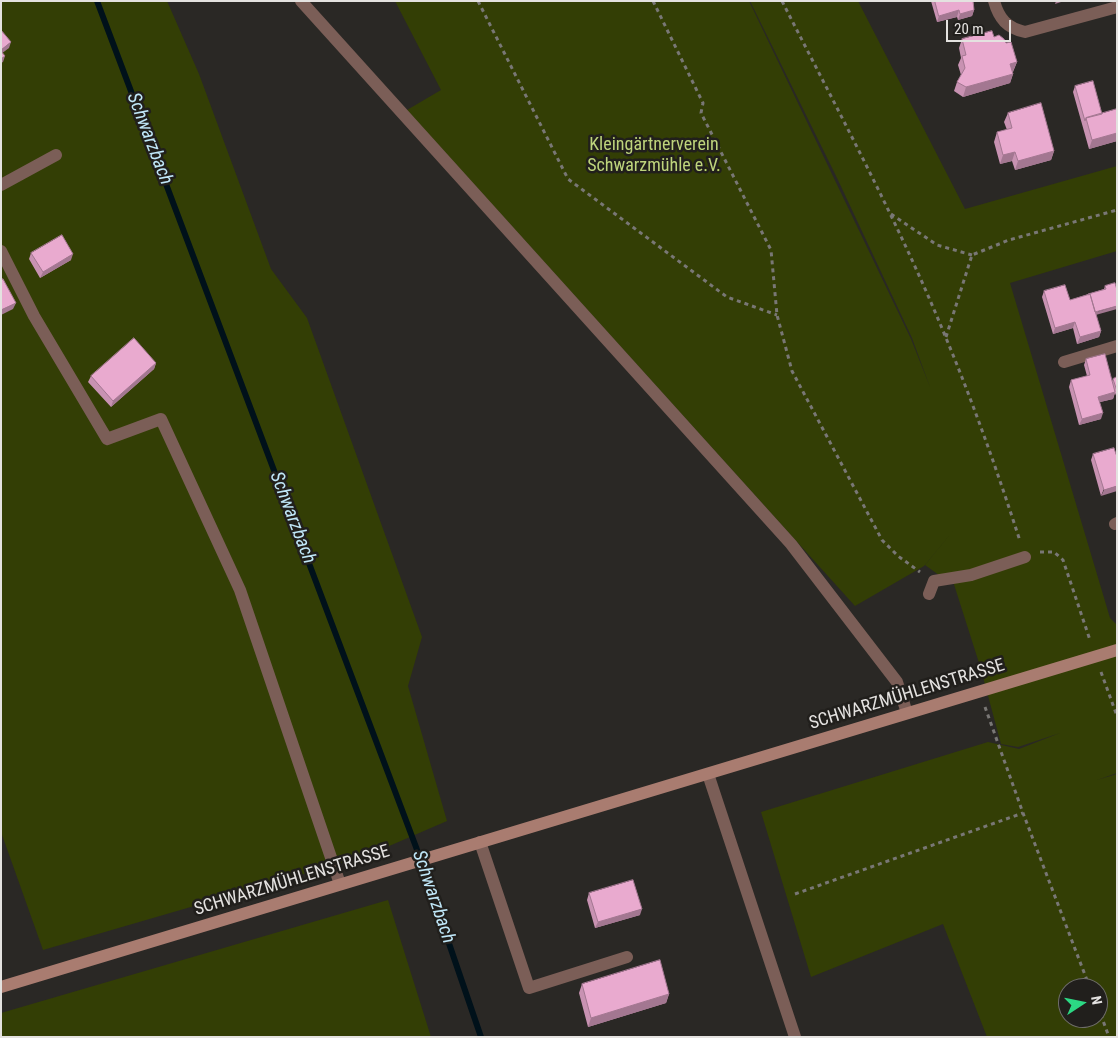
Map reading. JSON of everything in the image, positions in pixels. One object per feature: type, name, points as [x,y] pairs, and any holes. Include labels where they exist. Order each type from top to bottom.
[{"type":"street","points":[[301,1],[791,544],[897,682],[907,713]]},
{"type":"street","points":[[994,1],[997,13],[1006,24],[1014,30],[1025,32],[1117,7]]},
{"type":"street","points":[[1,185],[56,155]]},
{"type":"street","points":[[1,251],[34,316],[107,439],[161,420],[240,590],[340,884]]},
{"type":"street","points":[[1064,362],[1117,346]]},
{"type":"street","points":[[929,594],[934,581],[970,576],[1025,557]]},
{"type":"street","name":"SCHWARZMÜHLENSTRASSE","points":[[1,987],[907,713],[1096,658],[1117,650]]},
{"type":"street","points":[[708,774],[795,1037]]},
{"type":"street","points":[[480,842],[529,988],[627,957]]},
{"type":"path","points":[[478,1],[568,179],[727,297],[777,315]]},
{"type":"path","points":[[653,1],[703,103],[701,113],[771,250],[777,315],[792,371],[882,540],[898,556],[934,581]]},
{"type":"path","points":[[782,1],[890,214],[946,338],[1002,486],[1025,557],[1044,551],[1054,552],[1063,560],[1117,716]]},
{"type":"path","points":[[890,214],[937,245],[972,254],[1009,240],[1117,210]]},
{"type":"path","points":[[946,338],[957,295],[972,254]]},
{"type":"path","points":[[980,692],[1022,813],[1086,978]]},
{"type":"path","points":[[795,894],[1022,813]]},
{"type":"green space","points":[[1,1],[167,1],[199,74],[271,269],[307,318],[422,637],[408,686],[447,821],[366,856],[43,950],[1,832]]},
{"type":"green space","name":"Kleingärtnerverein Schwarzmühle e.V.","points":[[395,1],[749,1],[911,339],[930,387],[912,338],[838,180],[750,1],[858,1],[965,209],[1117,166],[1117,251],[1010,283],[1110,618],[1117,625],[1117,773],[1097,780],[1117,774],[1117,1037],[987,1037],[943,924],[811,977],[761,812],[988,742],[1019,749],[1060,733],[1018,747],[1001,744],[980,666],[951,575],[943,578],[925,565],[957,526],[924,566],[855,606],[407,110],[441,90]]},
{"type":"green space","points":[[388,900],[431,1037],[1,1037],[1,1013]]},
{"type":"building","points":[[935,1],[973,1],[974,10],[960,14],[959,10],[939,16]]},
{"type":"building","points":[[1,30],[11,42],[1,50]]},
{"type":"building","points":[[992,31],[994,37],[999,35],[1006,43],[1011,42],[1017,62],[1010,64],[1013,74],[966,87],[957,82],[965,68],[962,56],[966,55],[962,39]]},
{"type":"building","points":[[1,51],[5,56],[1,59]]},
{"type":"building","points":[[1093,81],[1102,114],[1086,118],[1085,121],[1075,86]]},
{"type":"building","points":[[1041,103],[1054,151],[1018,161],[1015,152],[1003,155],[997,132],[1012,128],[1008,113]]},
{"type":"building","points":[[1117,109],[1117,133],[1092,140],[1086,118]]},
{"type":"building","points":[[62,235],[73,254],[43,272],[31,253]]},
{"type":"building","points":[[3,279],[16,303],[1,310],[1,280]]},
{"type":"building","points":[[1115,283],[1117,306],[1095,312],[1090,294],[1088,294],[1106,289],[1105,286]]},
{"type":"building","points":[[1065,285],[1070,300],[1090,294],[1101,331],[1080,337],[1075,322],[1055,328],[1044,291]]},
{"type":"building","points":[[134,338],[156,363],[113,401],[91,376]]},
{"type":"building","points":[[1105,354],[1115,392],[1098,397],[1103,413],[1082,419],[1071,380],[1090,375],[1086,359]]},
{"type":"building","points":[[1117,377],[1117,391],[1113,379]]},
{"type":"building","points":[[1114,448],[1117,457],[1117,486],[1104,490],[1093,454]]},
{"type":"building","points":[[633,880],[642,909],[598,922],[589,893]]},
{"type":"building","points":[[660,960],[669,994],[591,1018],[582,984]]},
{"type":"waterway","name":"Schwarzbach","points":[[97,1],[416,847],[481,1037]]}]
